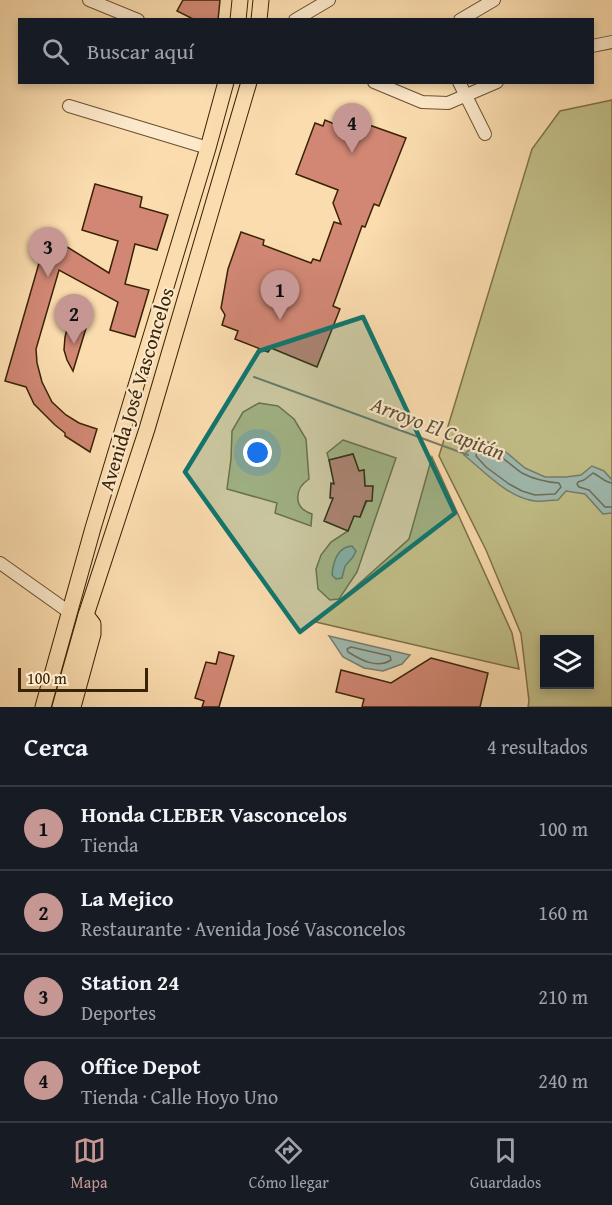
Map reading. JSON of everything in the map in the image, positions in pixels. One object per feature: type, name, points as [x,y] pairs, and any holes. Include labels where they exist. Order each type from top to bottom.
[{"type":"main road","points":[[238,18],[240,0]]},
{"type":"main road","points":[[259,18],[261,0]]},
{"type":"main road","name":"Avenida José Vasconcelos","points":[[43,707],[95,519],[225,84]]},
{"type":"main road","name":"Avenida José Vasconcelos","points":[[60,707],[86,615],[141,447],[248,84]]},
{"type":"main road","points":[[33,707],[49,653],[69,612]]},
{"type":"main road","points":[[73,707],[93,634],[93,624],[86,615]]},
{"type":"street","points":[[89,0],[113,4],[135,18]]},
{"type":"street","points":[[311,16],[329,0]]},
{"type":"street","points":[[463,18],[494,0]]},
{"type":"street","points":[[594,46],[612,42]]},
{"type":"street","points":[[379,84],[422,102],[447,103],[492,84]]},
{"type":"street","points":[[460,84],[484,134]]},
{"type":"street","points":[[69,106],[208,148]]},
{"type":"street","points":[[0,563],[69,612]]},
{"type":"highlighted area","points":[[363,317],[455,513],[300,632],[185,472],[259,351]]},
{"type":"shaded area","points":[[612,100],[612,707],[528,707],[521,634],[486,550],[439,456],[532,149],[560,111]]},
{"type":"shaded area","points":[[259,403],[278,406],[294,419],[306,439],[309,479],[300,488],[298,498],[301,507],[312,514],[311,526],[275,513],[277,503],[227,489],[232,431],[243,412]]},
{"type":"shaded area","points":[[343,440],[396,458],[357,572],[339,599],[330,600],[318,589],[316,569],[321,555],[331,542],[348,531],[354,516],[360,517],[373,487],[365,486],[364,470],[359,471],[353,454],[329,460],[327,453]]},
{"type":"shaded area","points":[[432,457],[512,633],[519,669],[316,622],[409,539]]},
{"type":"water","points":[[488,442],[506,452],[525,468],[545,477],[581,475],[592,466],[604,471],[612,480],[612,513],[603,514],[585,494],[566,491],[558,500],[541,501],[515,495],[464,455],[472,447]]},
{"type":"water","points":[[352,546],[356,551],[345,566],[342,578],[336,579],[332,575],[337,556],[343,549]]},
{"type":"water","points":[[329,636],[410,655],[402,664],[383,671],[364,668],[343,657]]},
{"type":"building","points":[[183,0],[220,0],[218,18],[191,18],[177,11]]},
{"type":"building","points":[[341,115],[406,138],[379,206],[374,204],[365,227],[362,226],[333,306],[340,309],[317,367],[271,348],[268,352],[235,339],[238,331],[222,325],[225,315],[221,308],[228,269],[241,232],[264,240],[263,245],[311,263],[313,259],[320,261],[334,222],[341,224],[333,203],[338,190],[296,174],[315,123],[323,126],[325,120],[339,126]]},
{"type":"building","points":[[95,184],[142,197],[140,207],[168,215],[157,250],[135,244],[125,284],[149,290],[135,337],[110,330],[118,302],[59,270],[36,349],[37,363],[42,382],[52,402],[79,423],[97,429],[90,452],[65,436],[65,433],[34,404],[26,387],[5,381],[46,239],[64,245],[109,273],[118,241],[82,230]]},
{"type":"building","points":[[70,310],[90,315],[73,371],[64,350],[68,325],[66,323]]},
{"type":"building","points":[[353,454],[359,471],[364,470],[365,486],[373,486],[372,501],[366,501],[360,517],[354,516],[348,531],[324,521],[333,498],[330,498],[331,483],[334,484],[329,460]]},
{"type":"building","points":[[219,652],[234,656],[219,707],[202,707],[204,701],[195,698],[206,662],[216,664]]},
{"type":"building","points":[[431,658],[488,673],[480,707],[362,707],[364,699],[336,692],[341,670],[391,683]]},
{"type":"waterway","name":"Arroyo El Capitán","points":[[254,377],[468,455]]},
{"type":"place","name":"Office Depot","points":[[352,153]]},
{"type":"place","name":"Station 24","points":[[48,277]]},
{"type":"place","name":"Honda CLEBER Vasconcelos","points":[[280,320]]},
{"type":"place","name":"La Mejico","points":[[74,344]]}]
